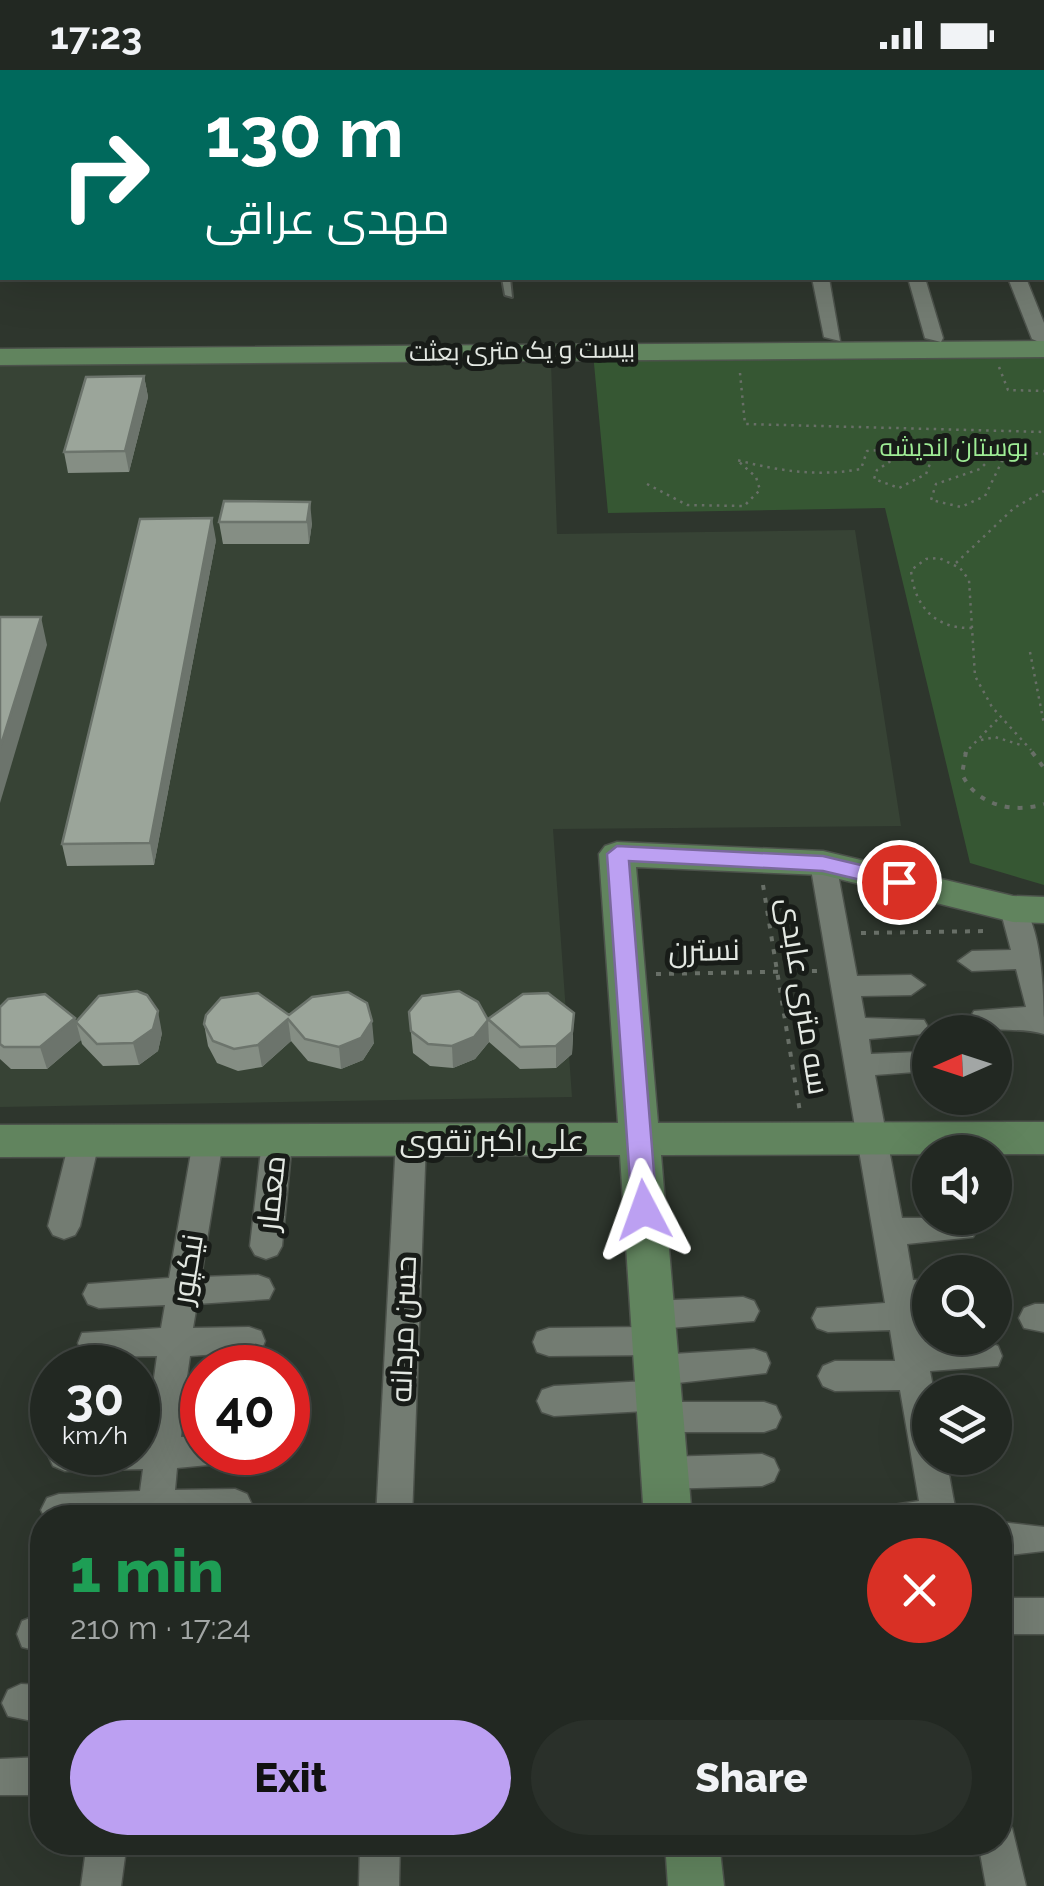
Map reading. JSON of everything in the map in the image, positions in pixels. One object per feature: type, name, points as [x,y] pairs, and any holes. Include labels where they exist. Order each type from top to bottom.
[{"type":"street","points":[[820,280],[833,337]]},
{"type":"street","points":[[917,280],[934,338]]},
{"type":"street","points":[[1018,280],[1043,342]]},
{"type":"street","name":"بیست و یک متری بعثت","points":[[0,345],[833,337],[1043,342]]},
{"type":"street","name":"بیست و یک متری بعثت","points":[[0,357],[1043,342]]},
{"type":"street","points":[[667,1505],[617,854],[823,863],[1025,917],[1043,1019],[1012,1018]]},
{"type":"street","points":[[823,863],[889,1232],[911,1301],[913,1366],[938,1505]]},
{"type":"street","points":[[972,961],[1034,972]]},
{"type":"street","points":[[844,978],[911,984]]},
{"type":"street","points":[[853,1029],[912,1028]]},
{"type":"street","points":[[860,1065],[912,1063]]},
{"type":"street","name":"علی اکبر تقوی","points":[[0,1141],[1044,1138]]},
{"type":"street","name":"حسن مردانه","points":[[395,1505],[411,1140]]},
{"type":"street","name":"نیکپور","points":[[156,1505],[182,1293],[208,1141]]},
{"type":"street","name":"معمار","points":[[266,1246],[276,1141]]},
{"type":"street","points":[[64,1226],[84,1142]]},
{"type":"street","points":[[889,1232],[912,1231]]},
{"type":"street","points":[[98,1294],[258,1289]]},
{"type":"street","points":[[828,1318],[911,1301]]},
{"type":"street","points":[[656,1368],[743,1311]]},
{"type":"street","points":[[94,1344],[250,1342]]},
{"type":"street","points":[[550,1342],[656,1368],[764,1417]]},
{"type":"street","points":[[834,1376],[986,1356]]},
{"type":"street","points":[[554,1401],[656,1368],[754,1363]]},
{"type":"street","points":[[162,1454],[180,1453]]},
{"type":"street","points":[[664,1472],[762,1470]]},
{"type":"street","points":[[227,1505],[236,1504]]},
{"type":"street","points":[[1012,1616],[1044,1616]]},
{"type":"street","points":[[4,1777],[30,1776]]},
{"type":"street","points":[[101,1886],[106,1855]]},
{"type":"street","points":[[378,1886],[379,1855]]},
{"type":"street","points":[[693,1855],[696,1886]]},
{"type":"street","points":[[1000,1855],[1006,1886]]},
{"type":"lane","points":[[506,280],[509,296]]},
{"type":"path","points":[[738,348],[744,424],[1044,432]]},
{"type":"path","points":[[995,356],[1008,390],[1044,391]]},
{"type":"path","points":[[648,484],[687,505],[744,506],[760,490],[756,478],[737,460],[803,474],[847,472],[861,469],[867,451],[881,447],[895,449],[897,458],[878,470],[874,479],[900,488],[926,474],[927,462],[936,448],[954,444],[972,446],[985,453],[987,462],[980,469],[936,484],[931,500],[945,507],[965,507],[979,504],[988,494],[998,464],[1006,457],[1030,452],[1044,454]]},
{"type":"path","points":[[956,563],[978,551],[993,522],[1012,505],[1044,492]]},
{"type":"path","points":[[972,628],[949,629],[923,610],[911,583],[911,570],[919,561],[937,556],[956,563],[977,591],[972,628],[974,674],[998,719],[1044,768]]},
{"type":"path","points":[[1030,652],[1044,724]]},
{"type":"path","points":[[1036,684],[1044,684]]},
{"type":"path","points":[[998,719],[966,750],[961,766],[964,780],[974,792],[1012,808],[1034,809],[1044,804]]},
{"type":"path","points":[[976,741],[1014,740],[1031,750]]},
{"type":"path","name":"سه متری عابدی","points":[[759,860],[804,1139]]},
{"type":"path","points":[[836,933],[1025,917]]},
{"type":"path","name":"نسترن","points":[[626,974],[776,972],[844,978]]},
{"type":"shaded area","points":[[551,363],[557,534],[855,530],[901,826],[553,829],[572,1097],[0,1107],[0,365]]},
{"type":"green space","name":"بوستان اندیشه","points":[[593,353],[1044,356],[1044,885],[970,863],[885,508],[608,513]]},
{"type":"building","points":[[144,376],[125,451],[64,452],[86,377]]},
{"type":"building","points":[[224,501],[310,502],[307,522],[219,522]]},
{"type":"building","points":[[212,518],[150,843],[62,844],[140,519]]},
{"type":"building","points":[[0,617],[41,617],[0,748]]},
{"type":"building","points":[[137,991],[147,995],[158,1011],[153,1029],[133,1043],[97,1044],[76,1022],[99,996]]},
{"type":"building","points":[[459,991],[478,1002],[488,1020],[474,1037],[452,1046],[428,1044],[411,1031],[409,1012],[422,996]]},
{"type":"building","points":[[348,992],[367,1003],[372,1021],[361,1038],[339,1047],[305,1039],[288,1019],[258,1045],[234,1049],[213,1041],[204,1024],[206,1015],[221,998],[258,993],[289,1015],[312,997]]},
{"type":"building","points":[[548,993],[574,1013],[572,1032],[556,1046],[520,1047],[488,1019],[523,994]]},
{"type":"building","points":[[45,994],[75,1018],[40,1047],[0,1044],[0,1007],[8,999]]},
{"type":"route","points":[[644,1210],[617,854],[823,863],[899,882]]}]
